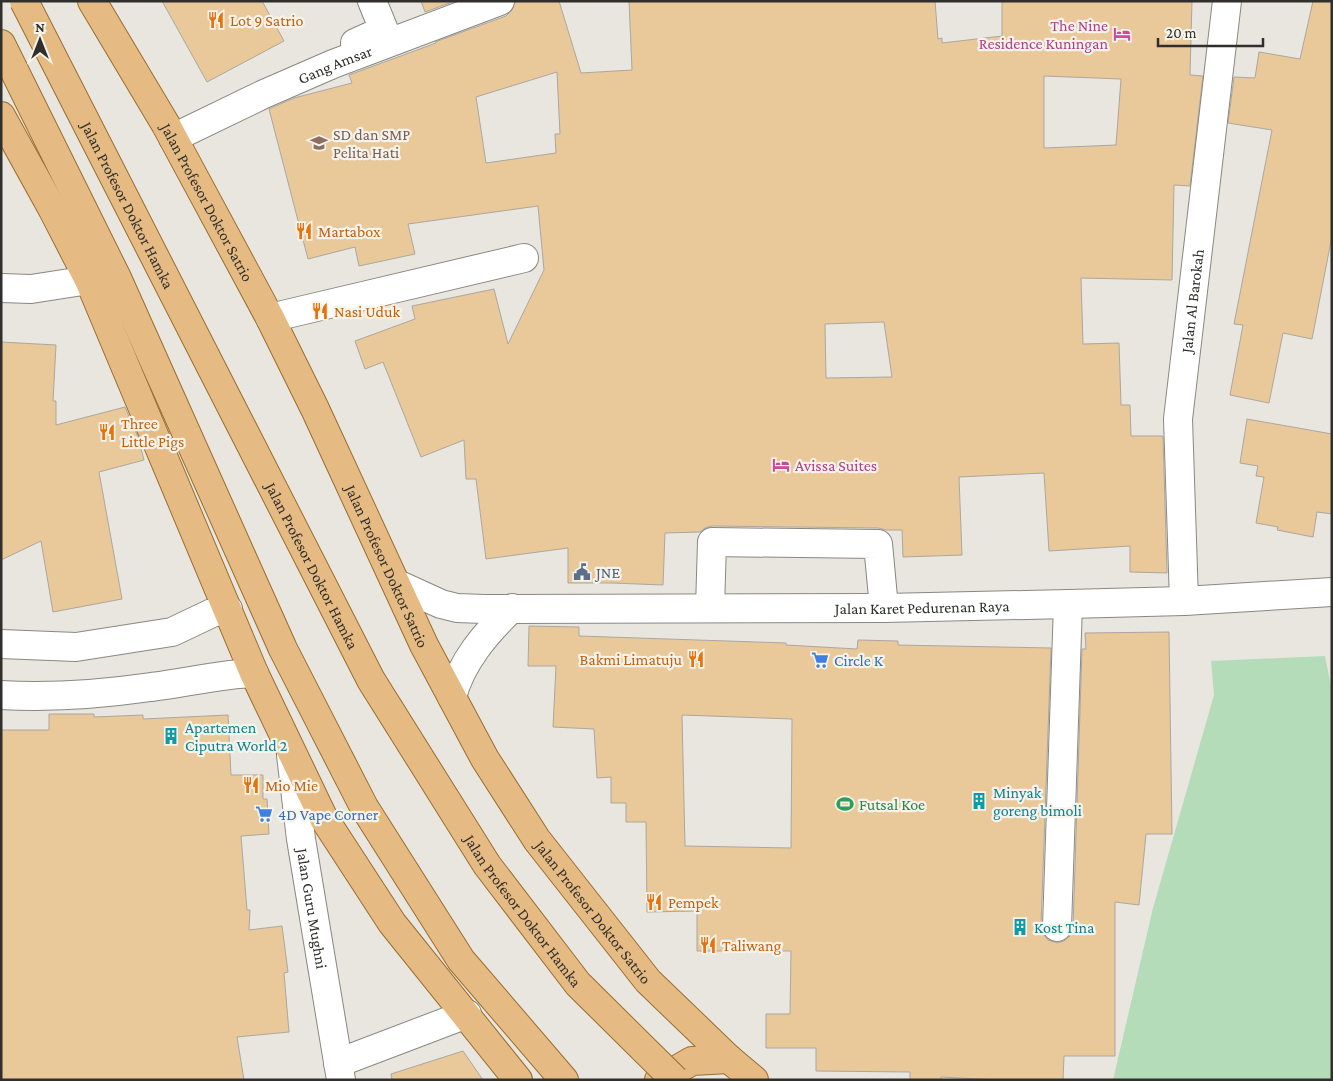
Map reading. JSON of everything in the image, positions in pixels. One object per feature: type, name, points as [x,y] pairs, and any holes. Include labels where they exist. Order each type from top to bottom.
[{"type":"main road","name":"Jalan Profesor Doktor Hamka","points":[[24,1],[371,680],[487,864],[578,984],[676,1080]]},
{"type":"main road","name":"Jalan Profesor Doktor Satrio","points":[[92,1],[169,132],[270,318],[398,584],[424,645],[485,759],[537,840],[648,981],[728,1059],[754,1080]]},
{"type":"main road","points":[[1,44],[116,278],[283,649],[364,807],[460,960],[564,1080]]},
{"type":"main road","points":[[1,116],[53,210],[88,280],[254,673],[323,817],[392,923],[467,1014],[518,1080]]},
{"type":"main road","points":[[659,1080],[692,1061],[728,1059]]},
{"type":"street","points":[[169,132],[384,30],[372,1]]},
{"type":"street","name":"Gang Amsar","points":[[169,132],[333,64],[500,1]]},
{"type":"street","name":"Jalan Al Barokah","points":[[1184,601],[1178,419],[1227,1]]},
{"type":"street","points":[[270,318],[524,258]]},
{"type":"street","points":[[1,288],[31,289],[88,280]]},
{"type":"street","points":[[710,608],[712,542],[878,544],[884,608]]},
{"type":"street","name":"Jalan Karet Pedurenan Raya","points":[[398,584],[426,598],[457,608],[884,608],[1184,601],[1332,592]]},
{"type":"street","points":[[1057,927],[1068,604]]},
{"type":"street","points":[[452,697],[456,682],[480,642],[512,608]]},
{"type":"street","points":[[1,644],[76,647],[172,632],[212,613],[228,609]]},
{"type":"street","points":[[1,695],[81,695],[149,688],[236,674],[254,673]]},
{"type":"street","name":"Jalan Guru Mughni","points":[[291,753],[301,839],[339,1071],[467,1014]]},
{"type":"green space","points":[[1325,656],[1332,691],[1332,1080],[1113,1080],[1153,908],[1214,695],[1211,661]]},
{"type":"building","points":[[162,1],[262,1],[284,41],[207,82]]},
{"type":"building","points":[[421,1],[455,1],[425,12]]},
{"type":"building","points":[[515,1],[559,1],[581,73],[632,70],[629,1],[935,1],[938,39],[942,38],[942,43],[1002,36],[1002,1],[1192,1],[1190,75],[1203,76],[1190,186],[1174,185],[1172,280],[1081,278],[1083,344],[1119,343],[1121,405],[1130,405],[1131,436],[1163,436],[1167,573],[1130,572],[1130,546],[1049,551],[1044,473],[959,477],[962,555],[903,557],[902,530],[712,526],[700,532],[665,533],[663,585],[568,583],[568,548],[486,559],[476,479],[466,479],[464,440],[421,457],[383,362],[365,369],[355,341],[415,319],[412,306],[494,289],[508,344],[544,270],[538,206],[408,224],[415,254],[359,266],[355,247],[308,259],[269,109],[294,98],[352,83],[349,75],[506,16],[512,10]],"holes":[[[557,72],[560,134],[555,134],[556,153],[486,163],[476,97]],[[1044,76],[1121,79],[1116,145],[1044,148]],[[884,322],[892,377],[826,378],[825,324]]]},
{"type":"building","points":[[1313,1],[1332,1],[1332,236],[1312,339],[1283,333],[1269,403],[1230,395],[1243,325],[1234,324],[1272,130],[1228,123],[1234,77],[1255,78],[1259,52],[1300,59]]},
{"type":"building","points":[[1,342],[56,345],[53,401],[56,401],[56,425],[125,407],[138,437],[144,460],[99,472],[122,599],[53,612],[41,541],[1,560]]},
{"type":"building","points":[[1247,419],[1332,434],[1332,514],[1317,512],[1313,537],[1277,530],[1278,527],[1256,523],[1264,477],[1256,476],[1258,466],[1240,463]]},
{"type":"building","points":[[529,626],[579,627],[579,636],[786,643],[786,645],[857,649],[858,640],[898,641],[898,645],[1051,648],[1041,926],[1043,934],[1048,940],[1057,943],[1064,941],[1070,936],[1073,928],[1082,649],[1086,649],[1085,633],[1169,632],[1172,834],[1146,834],[1139,905],[1115,902],[1115,1056],[1064,1056],[1063,1080],[998,1080],[941,1077],[941,1080],[910,1080],[910,1072],[816,1071],[816,1048],[766,1048],[766,1014],[790,1014],[791,951],[697,951],[697,911],[647,912],[646,822],[626,822],[626,803],[611,803],[611,777],[597,778],[594,729],[553,727],[556,666],[528,666]],"holes":[[[682,715],[792,719],[791,848],[685,846]]]},
{"type":"building","points":[[49,714],[94,714],[94,717],[143,715],[143,719],[228,715],[231,775],[263,775],[263,799],[267,799],[269,834],[241,836],[247,910],[250,910],[249,930],[282,926],[288,972],[284,973],[289,1032],[237,1037],[244,1080],[1,1080],[1,730],[49,730]]},
{"type":"building","points":[[463,1051],[483,1080],[392,1080],[391,1074]]},
{"type":"place","name":"Lot 9 Satrio","points":[[216,20]]},
{"type":"place","name":"The Nine Residence Kuningan","points":[[1122,34]]},
{"type":"place","name":"SD dan SMP Pelita Hati","points":[[319,143]]},
{"type":"place","name":"Martabox","points":[[304,231]]},
{"type":"place","name":"Nasi Uduk","points":[[320,311]]},
{"type":"place","name":"Three Little Pigs","points":[[107,432]]},
{"type":"place","name":"Avissa Suites","points":[[781,465]]},
{"type":"place","name":"JNE","points":[[582,572]]},
{"type":"place","name":"Bakmi Limatuju","points":[[696,659]]},
{"type":"place","name":"Circle K","points":[[820,660]]},
{"type":"place","name":"Apartemen Ciputra World 2","points":[[171,736]]},
{"type":"place","name":"Mio Mie","points":[[251,785]]},
{"type":"place","name":"Minyak goreng bimoli","points":[[979,801]]},
{"type":"place","name":"Futsal Koe","points":[[845,804]]},
{"type":"place","name":"4D Vape Corner","points":[[264,814]]},
{"type":"place","name":"Pempek","points":[[654,902]]},
{"type":"place","name":"Kost Tina","points":[[1020,927]]},
{"type":"place","name":"Taliwang","points":[[708,945]]}]
